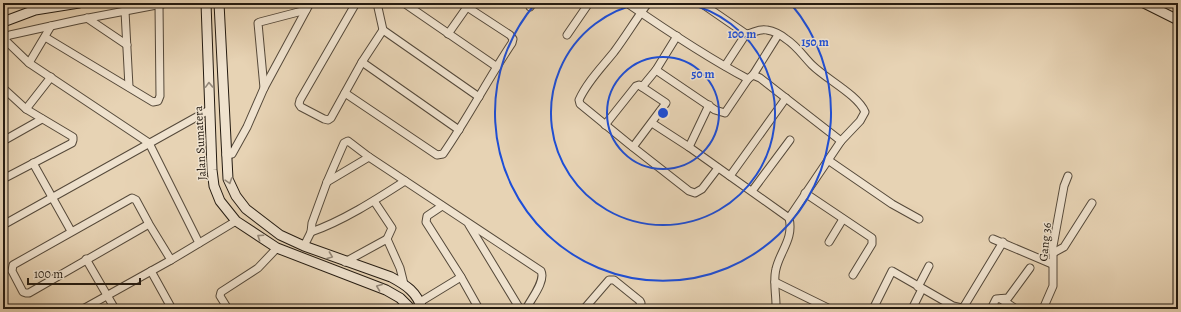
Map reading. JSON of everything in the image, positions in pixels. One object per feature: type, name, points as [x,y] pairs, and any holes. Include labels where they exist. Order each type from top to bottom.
[{"type":"main road","points":[[3,22],[35,10],[79,3]]},
{"type":"main road","name":"Jalan Sumatera","points":[[206,3],[212,170],[214,186],[220,201],[236,220],[277,248],[386,290],[400,298],[411,309]]},
{"type":"main road","points":[[219,3],[228,179],[236,196],[246,209],[280,235],[345,262],[391,277],[410,288],[421,305]]},
{"type":"main road","points":[[1144,3],[1178,20]]},
{"type":"main road","points":[[211,140],[226,139]]},
{"type":"street","points":[[167,3],[87,18],[10,35],[3,38],[29,63],[149,143],[199,243]]},
{"type":"street","points":[[226,155],[232,154],[247,127],[264,88],[310,3]]},
{"type":"street","points":[[356,3],[300,100],[299,104],[301,107],[328,120],[362,62],[383,30]]},
{"type":"street","points":[[377,3],[383,30],[479,97]]},
{"type":"street","points":[[404,3],[497,67]]},
{"type":"street","points":[[567,35],[589,3]]},
{"type":"street","points":[[627,3],[725,66],[750,77],[760,78],[841,141]]},
{"type":"street","points":[[648,3],[622,41],[590,82],[579,100],[580,104],[689,191],[695,193],[702,189],[718,168]]},
{"type":"street","points":[[701,3],[746,34],[754,33],[760,29],[768,30],[784,37],[796,46],[813,66],[836,83],[863,107],[865,112],[860,121],[841,141],[789,218]]},
{"type":"street","points":[[45,37],[153,102],[158,101],[160,96],[159,5]]},
{"type":"street","points":[[345,93],[437,155],[443,154],[512,43],[513,39],[510,35],[464,5],[448,34]]},
{"type":"street","points":[[264,88],[258,23],[306,10]]},
{"type":"street","points":[[125,11],[129,87]]},
{"type":"street","points":[[87,18],[127,44]]},
{"type":"street","points":[[29,63],[51,26]]},
{"type":"street","points":[[725,66],[746,34]]},
{"type":"street","points":[[656,70],[709,106],[725,113],[778,35]]},
{"type":"street","points":[[642,87],[656,70],[677,36]]},
{"type":"street","points":[[362,62],[459,130]]},
{"type":"street","points":[[26,109],[50,77]]},
{"type":"street","points":[[605,125],[636,86],[639,85],[665,102],[666,103],[652,123],[633,147]]},
{"type":"street","points":[[3,88],[26,109],[73,137],[72,143],[3,179]]},
{"type":"street","points":[[730,176],[786,98]]},
{"type":"street","points":[[689,147],[709,106]]},
{"type":"street","points":[[3,225],[209,110]]},
{"type":"street","points":[[4,139],[42,119]]},
{"type":"street","points":[[652,123],[689,147],[789,218],[791,227],[789,240],[775,271],[776,305],[773,309]]},
{"type":"street","points":[[752,191],[790,140]]},
{"type":"street","points":[[304,246],[311,232],[312,223],[327,182],[344,143],[348,141],[369,157],[540,271],[543,275],[542,281],[526,309]]},
{"type":"street","points":[[327,182],[369,157]]},
{"type":"street","points":[[828,160],[892,204],[919,219]]},
{"type":"street","points":[[33,163],[71,231]]},
{"type":"street","name":"Gang 36","points":[[1043,309],[1053,286],[1053,253],[1064,186],[1068,176]]},
{"type":"street","points":[[311,232],[321,229],[374,201],[405,181]]},
{"type":"street","points":[[805,193],[872,238],[872,244],[853,275]]},
{"type":"street","points":[[149,224],[29,293],[23,292],[12,271],[13,265],[132,198],[136,200],[171,260]]},
{"type":"street","points":[[345,262],[387,239],[392,228],[374,201]]},
{"type":"street","points":[[1053,253],[1064,247],[1092,203]]},
{"type":"street","points":[[442,206],[427,216],[426,222],[461,277],[479,309]]},
{"type":"street","points":[[828,242],[843,218]]},
{"type":"street","points":[[83,309],[171,260],[236,220]]},
{"type":"street","points":[[468,223],[520,309]]},
{"type":"street","points":[[387,239],[400,268],[404,284]]},
{"type":"street","points":[[993,239],[1052,264]]},
{"type":"street","points":[[873,309],[892,271],[952,307],[965,308],[1003,242]]},
{"type":"street","points":[[228,309],[220,296],[221,292],[258,268],[277,248]]},
{"type":"street","points":[[86,259],[114,309]]},
{"type":"street","points":[[912,309],[929,266]]},
{"type":"street","points":[[991,309],[996,299],[1008,298],[1030,268]]},
{"type":"street","points":[[151,271],[172,309]]},
{"type":"street","points":[[421,305],[461,277]]},
{"type":"street","points":[[584,309],[610,280],[614,280],[640,301],[640,308]]},
{"type":"street","points":[[775,282],[830,309]]},
{"type":"street","points":[[1001,298],[1016,309]]}]
